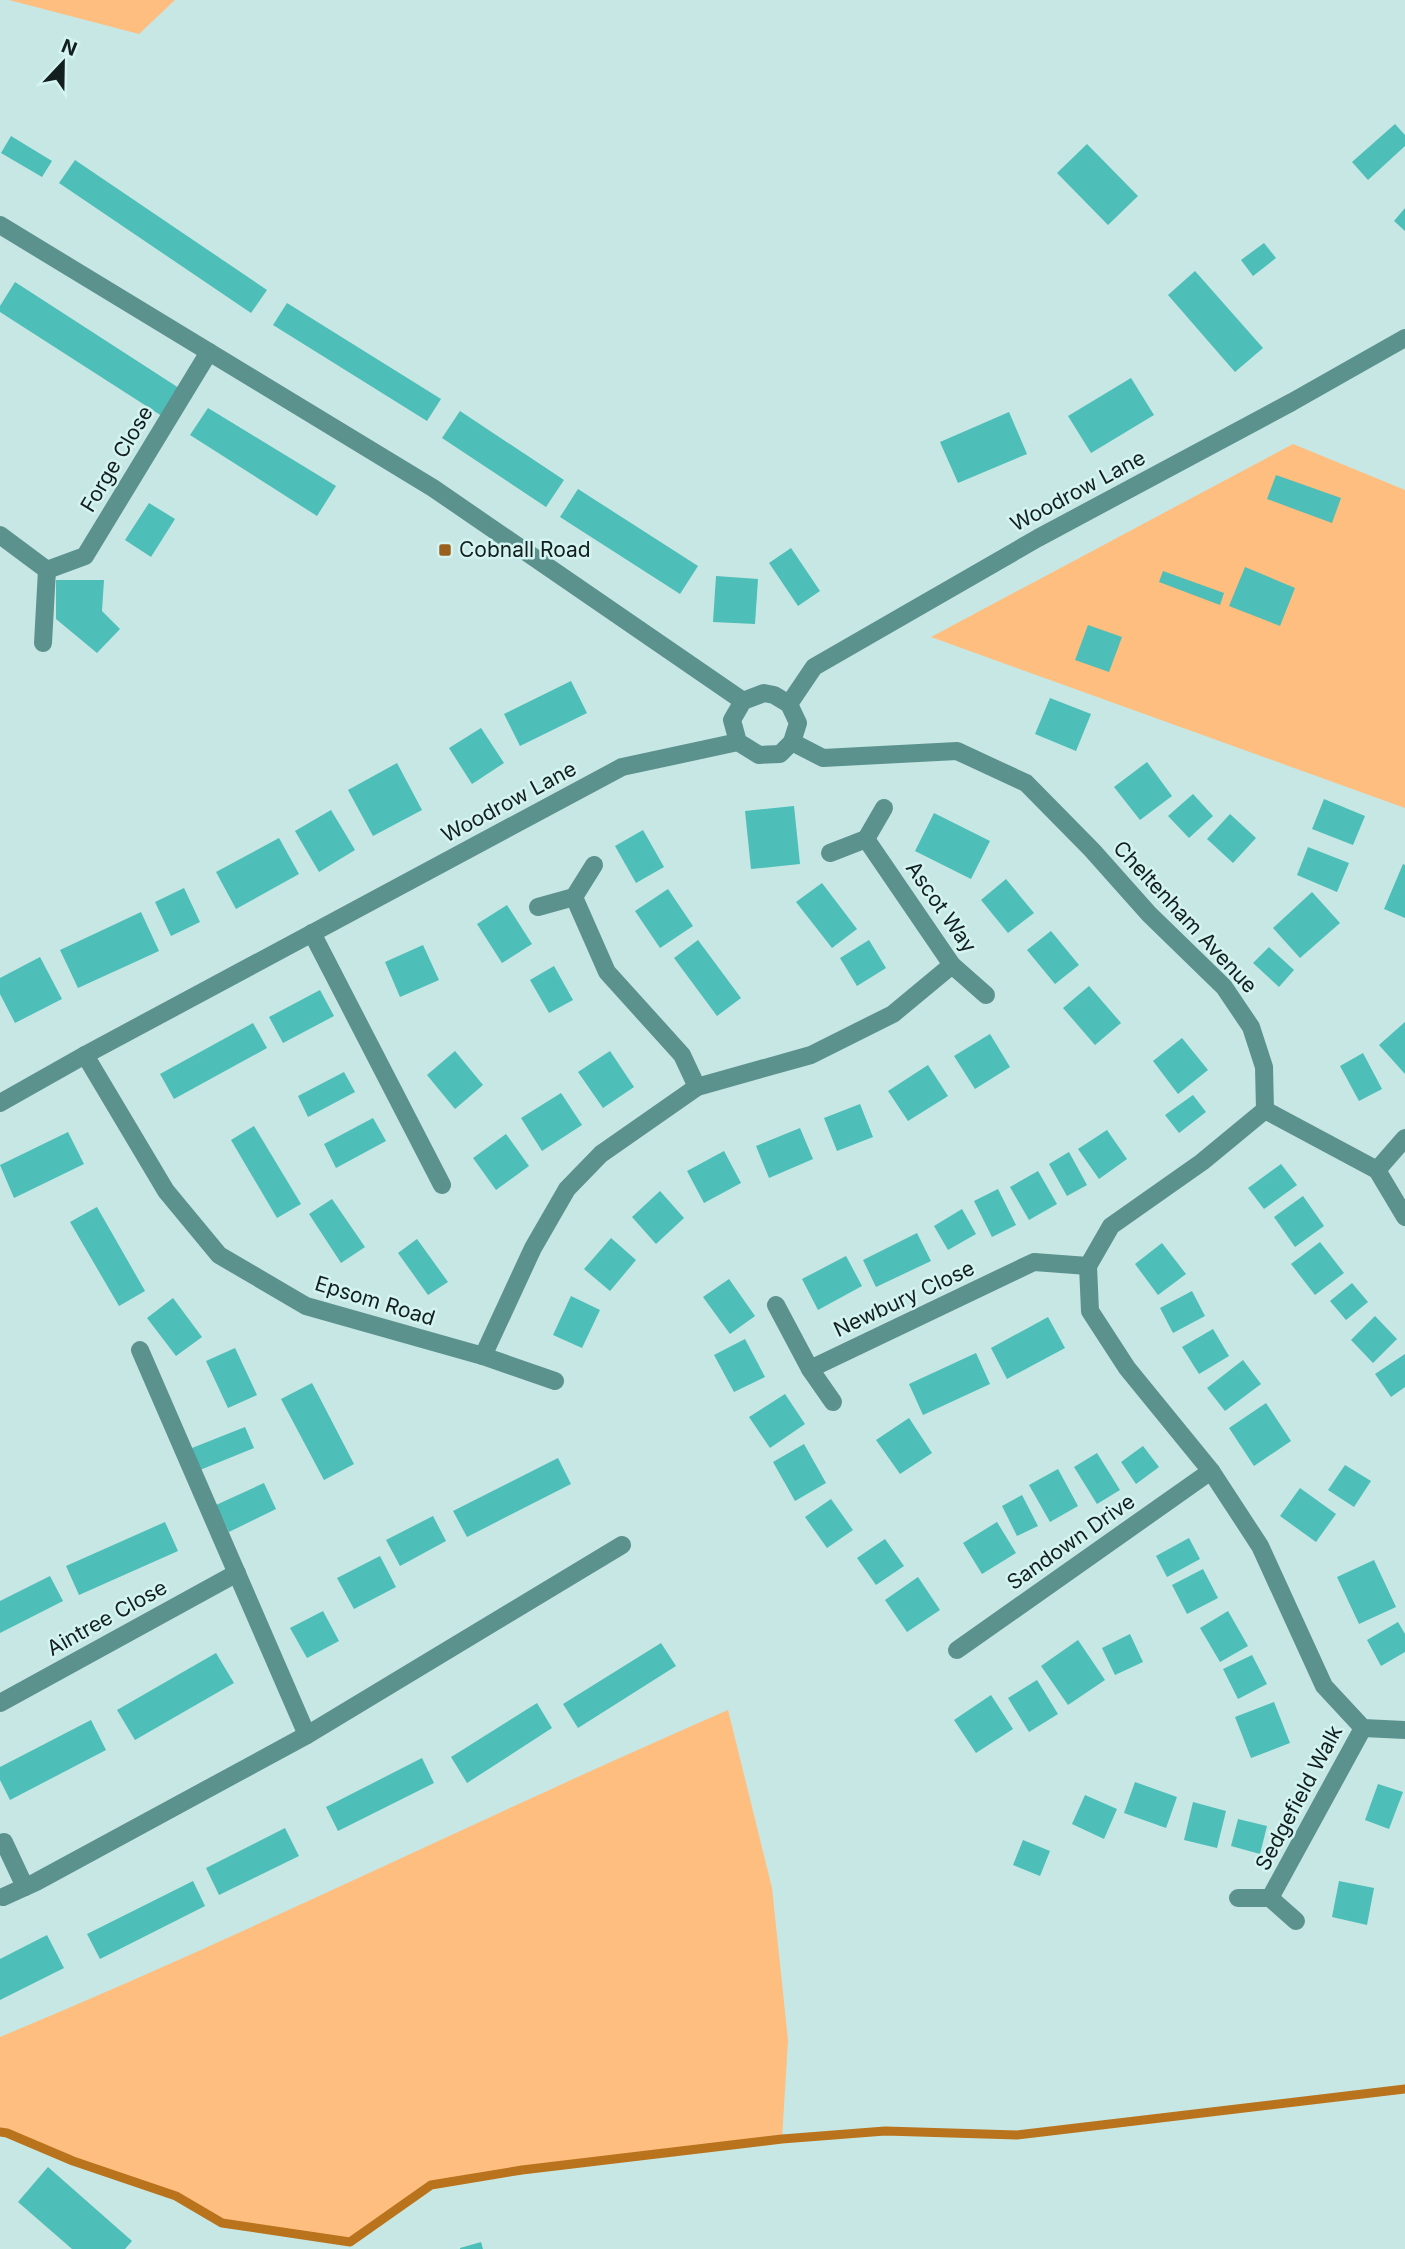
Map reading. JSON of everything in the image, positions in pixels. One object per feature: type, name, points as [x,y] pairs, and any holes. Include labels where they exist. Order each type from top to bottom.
[{"type":"street","points":[[0,225],[433,488],[743,701]]},
{"type":"street","name":"Woodrow Lane","points":[[789,704],[814,667],[1038,538],[1292,402],[1405,338]]},
{"type":"street","name":"Forge Close","points":[[47,570],[85,556],[209,352]]},
{"type":"street","points":[[0,535],[47,570],[43,643]]},
{"type":"street","points":[[764,693],[774,695],[789,704],[798,723],[792,742],[780,754],[759,755],[738,742],[732,720],[743,701],[764,693]]},
{"type":"street","name":"Woodrow Lane","points":[[0,1103],[622,767],[738,742]]},
{"type":"street","name":"Cheltenham Avenue","points":[[792,742],[824,758],[957,751],[1026,783],[1092,850],[1149,914],[1224,987],[1251,1027],[1264,1067],[1265,1110]]},
{"type":"street","points":[[830,853],[866,839],[884,808]]},
{"type":"street","name":"Ascot Way","points":[[866,839],[952,965],[986,996]]},
{"type":"street","points":[[538,907],[574,897],[594,865]]},
{"type":"street","points":[[574,897],[607,972],[682,1055],[697,1087]]},
{"type":"street","points":[[312,933],[442,1185]]},
{"type":"street","points":[[483,1356],[533,1248],[567,1189],[601,1154],[697,1087],[811,1055],[892,1014],[952,965]]},
{"type":"street","name":"Epsom Road","points":[[85,1055],[166,1191],[219,1255],[306,1306],[483,1356],[555,1381]]},
{"type":"street","points":[[1405,1217],[1377,1170],[1265,1110],[1202,1162],[1111,1226],[1088,1266],[1090,1311],[1127,1368],[1211,1471],[1260,1546],[1324,1686],[1363,1728],[1405,1730]]},
{"type":"street","points":[[1377,1170],[1405,1139]]},
{"type":"street","name":"Newbury Close","points":[[810,1369],[1034,1262],[1088,1266]]},
{"type":"street","points":[[776,1305],[810,1369],[833,1402]]},
{"type":"street","points":[[140,1350],[307,1735]]},
{"type":"street","name":"Sandown Drive","points":[[957,1650],[1211,1471]]},
{"type":"street","points":[[3,1897],[307,1735],[622,1545]]},
{"type":"street","name":"Aintree Close","points":[[0,1703],[236,1573]]},
{"type":"street","name":"Sedgefield Walk","points":[[1238,1898],[1270,1898],[1363,1728]]},
{"type":"street","points":[[4,1842],[25,1887]]},
{"type":"street","points":[[1270,1898],[1296,1922]]},
{"type":"shaded area","points":[[9,0],[175,0],[139,34]]},
{"type":"shaded area","points":[[1293,444],[1405,490],[1405,808],[931,637]]},
{"type":"shaded area","points":[[728,1710],[772,1888],[788,2040],[782,2139],[522,2170],[431,2185],[350,2242],[222,2223],[176,2196],[73,2161],[0,2132],[0,2037],[183,1958]]},
{"type":"building","points":[[1395,124],[1405,135],[1405,146],[1368,180],[1352,162]]},
{"type":"building","points":[[11,136],[52,161],[42,177],[1,153]]},
{"type":"building","points":[[1087,144],[1138,196],[1108,225],[1057,173]]},
{"type":"building","points":[[75,160],[267,290],[251,313],[59,183]]},
{"type":"building","points":[[1405,208],[1405,231],[1394,221]]},
{"type":"building","points":[[1264,243],[1276,258],[1253,276],[1241,260]]},
{"type":"building","points":[[1195,271],[1263,348],[1235,372],[1168,295]]},
{"type":"building","points":[[15,282],[182,390],[165,418],[0,312],[0,306]]},
{"type":"building","points":[[287,303],[441,399],[427,421],[273,325]]},
{"type":"building","points":[[1131,378],[1154,415],[1091,453],[1068,416]]},
{"type":"building","points":[[208,408],[336,486],[317,516],[190,435]]},
{"type":"building","points":[[460,411],[564,480],[546,507],[442,438]]},
{"type":"building","points":[[1009,412],[1027,454],[958,483],[940,442]]},
{"type":"building","points":[[1276,475],[1341,498],[1332,523],[1267,499]]},
{"type":"building","points":[[578,489],[698,566],[680,594],[560,517]]},
{"type":"building","points":[[149,503],[175,519],[151,557],[125,540]]},
{"type":"building","points":[[791,548],[820,591],[798,606],[769,563]]},
{"type":"building","points":[[1245,567],[1295,588],[1280,626],[1229,606]]},
{"type":"building","points":[[1163,571],[1224,593],[1220,605],[1159,582]]},
{"type":"building","points":[[716,576],[758,579],[755,624],[713,622]]},
{"type":"building","points":[[56,580],[104,580],[102,611],[120,629],[97,653],[56,619]]},
{"type":"building","points":[[1088,625],[1122,637],[1109,672],[1075,660]]},
{"type":"building","points":[[571,681],[587,713],[520,746],[504,714]]},
{"type":"building","points":[[1050,698],[1091,714],[1076,751],[1035,734]]},
{"type":"building","points":[[481,728],[504,763],[472,784],[449,748]]},
{"type":"building","points":[[1147,762],[1172,796],[1140,820],[1114,787]]},
{"type":"building","points":[[397,763],[422,810],[373,836],[348,790]]},
{"type":"building","points":[[1193,794],[1213,816],[1189,838],[1168,816]]},
{"type":"building","points":[[1324,799],[1365,816],[1353,845],[1312,829]]},
{"type":"building","points":[[794,806],[800,864],[751,869],[745,811]]},
{"type":"building","points":[[331,810],[355,850],[319,872],[295,831]]},
{"type":"building","points":[[934,813],[990,841],[971,879],[915,851]]},
{"type":"building","points":[[1230,814],[1256,838],[1233,863],[1207,839]]},
{"type":"building","points":[[643,830],[664,867],[636,883],[615,846]]},
{"type":"building","points":[[279,838],[299,874],[236,909],[216,872]]},
{"type":"building","points":[[1308,847],[1349,863],[1337,892],[1297,875]]},
{"type":"building","points":[[1403,864],[1405,865],[1405,918],[1384,909]]},
{"type":"building","points":[[1006,879],[1034,913],[1008,933],[981,900]]},
{"type":"building","points":[[822,883],[857,929],[832,948],[796,902]]},
{"type":"building","points":[[184,888],[200,922],[171,936],[155,902]]},
{"type":"building","points":[[668,889],[693,926],[660,948],[635,911]]},
{"type":"building","points":[[1312,892],[1340,923],[1300,958],[1273,928]]},
{"type":"building","points":[[507,905],[532,944],[502,963],[477,924]]},
{"type":"building","points":[[141,912],[159,951],[78,988],[60,950]]},
{"type":"building","points":[[1051,931],[1079,965],[1055,984],[1027,950]]},
{"type":"building","points":[[698,940],[741,998],[717,1016],[674,958]]},
{"type":"building","points":[[869,940],[886,968],[857,986],[840,958]]},
{"type":"building","points":[[423,945],[439,980],[400,997],[385,962]]},
{"type":"building","points":[[1269,947],[1294,970],[1279,987],[1253,963]]},
{"type":"building","points":[[40,957],[62,999],[15,1023],[0,994],[0,978]]},
{"type":"building","points":[[554,966],[573,1000],[549,1013],[530,980]]},
{"type":"building","points":[[1089,986],[1121,1023],[1095,1045],[1063,1008]]},
{"type":"building","points":[[320,990],[334,1016],[283,1043],[269,1017]]},
{"type":"building","points":[[1405,1022],[1405,1074],[1379,1045]]},
{"type":"building","points":[[253,1023],[267,1048],[174,1099],[160,1074]]},
{"type":"building","points":[[990,1034],[1010,1067],[975,1089],[954,1056]]},
{"type":"building","points":[[1182,1038],[1208,1070],[1178,1094],[1153,1061]]},
{"type":"building","points":[[455,1051],[483,1085],[455,1109],[427,1075]]},
{"type":"building","points":[[610,1051],[634,1087],[603,1108],[578,1072]]},
{"type":"building","points":[[1363,1053],[1382,1089],[1359,1101],[1340,1066]]},
{"type":"building","points":[[928,1065],[948,1096],[908,1121],[888,1091]]},
{"type":"building","points":[[344,1072],[355,1092],[308,1117],[298,1096]]},
{"type":"building","points":[[561,1093],[582,1125],[542,1151],[521,1118]]},
{"type":"building","points":[[1193,1095],[1206,1112],[1179,1133],[1165,1115]]},
{"type":"building","points":[[860,1104],[873,1137],[837,1151],[824,1118]]},
{"type":"building","points":[[373,1118],[386,1141],[336,1168],[324,1144]]},
{"type":"building","points":[[254,1126],[301,1204],[277,1218],[231,1140]]},
{"type":"building","points":[[800,1128],[813,1159],[769,1178],[756,1146]]},
{"type":"building","points":[[1107,1130],[1127,1159],[1099,1179],[1078,1149]]},
{"type":"building","points":[[68,1132],[84,1164],[14,1198],[0,1165]]},
{"type":"building","points":[[506,1134],[529,1166],[496,1190],[473,1158]]},
{"type":"building","points":[[724,1151],[741,1183],[704,1203],[687,1171]]},
{"type":"building","points":[[1069,1152],[1087,1185],[1067,1196],[1049,1164]]},
{"type":"building","points":[[1281,1164],[1297,1185],[1264,1209],[1248,1188]]},
{"type":"building","points":[[1038,1171],[1057,1204],[1029,1220],[1010,1187]]},
{"type":"building","points":[[998,1189],[1016,1225],[992,1237],[974,1201]]},
{"type":"building","points":[[660,1191],[684,1218],[656,1244],[632,1217]]},
{"type":"building","points":[[1303,1196],[1324,1226],[1295,1247],[1274,1217]]},
{"type":"building","points":[[332,1199],[365,1247],[341,1263],[309,1214]]},
{"type":"building","points":[[97,1207],[145,1291],[119,1306],[70,1222]]},
{"type":"building","points":[[962,1209],[976,1234],[948,1250],[934,1226]]},
{"type":"building","points":[[917,1233],[931,1261],[876,1287],[863,1260]]},
{"type":"building","points":[[611,1238],[636,1260],[610,1291],[584,1269]]},
{"type":"building","points":[[417,1239],[448,1282],[428,1295],[398,1253]]},
{"type":"building","points":[[1320,1242],[1344,1273],[1315,1295],[1291,1264]]},
{"type":"building","points":[[1162,1243],[1186,1274],[1158,1295],[1135,1264]]},
{"type":"building","points":[[846,1256],[862,1286],[818,1310],[802,1279]]},
{"type":"building","points":[[729,1279],[755,1316],[730,1334],[703,1297]]},
{"type":"building","points":[[1352,1283],[1368,1302],[1346,1320],[1330,1301]]},
{"type":"building","points":[[1192,1291],[1205,1316],[1173,1333],[1160,1308]]},
{"type":"building","points":[[571,1296],[600,1310],[582,1348],[553,1335]]},
{"type":"building","points":[[173,1298],[202,1337],[176,1356],[147,1318]]},
{"type":"building","points":[[1375,1316],[1397,1339],[1373,1363],[1351,1340]]},
{"type":"building","points":[[1048,1317],[1065,1348],[1007,1379],[991,1348]]},
{"type":"building","points":[[1213,1329],[1229,1356],[1199,1374],[1182,1347]]},
{"type":"building","points":[[745,1339],[765,1377],[734,1392],[714,1355]]},
{"type":"building","points":[[235,1348],[257,1395],[228,1408],[206,1361]]},
{"type":"building","points":[[976,1353],[990,1384],[923,1415],[909,1384]]},
{"type":"building","points":[[1405,1354],[1405,1387],[1391,1397],[1375,1374]]},
{"type":"building","points":[[1243,1360],[1261,1384],[1225,1411],[1207,1388]]},
{"type":"building","points":[[312,1383],[354,1464],[324,1480],[281,1399]]},
{"type":"building","points":[[785,1394],[805,1424],[770,1448],[749,1417]]},
{"type":"building","points":[[1266,1403],[1291,1441],[1254,1466],[1229,1428]]},
{"type":"building","points":[[909,1418],[932,1453],[900,1474],[876,1440]]},
{"type":"building","points":[[245,1427],[254,1448],[200,1470],[192,1448]]},
{"type":"building","points":[[804,1444],[826,1483],[795,1501],[773,1462]]},
{"type":"building","points":[[1143,1446],[1159,1467],[1136,1484],[1121,1462]]},
{"type":"building","points":[[1097,1453],[1120,1490],[1097,1504],[1074,1467]]},
{"type":"building","points":[[558,1458],[571,1484],[467,1537],[453,1511]]},
{"type":"building","points":[[1345,1465],[1371,1481],[1354,1507],[1328,1490]]},
{"type":"building","points":[[1058,1469],[1078,1506],[1050,1522],[1029,1485]]},
{"type":"building","points":[[264,1483],[276,1509],[229,1532],[216,1505]]},
{"type":"building","points":[[1300,1488],[1336,1514],[1316,1542],[1280,1516]]},
{"type":"building","points":[[1022,1495],[1038,1526],[1017,1536],[1002,1506]]},
{"type":"building","points":[[831,1499],[853,1530],[827,1548],[805,1517]]},
{"type":"building","points":[[433,1516],[446,1541],[400,1566],[386,1540]]},
{"type":"building","points":[[165,1522],[178,1551],[79,1595],[66,1566]]},
{"type":"building","points":[[997,1522],[1016,1553],[982,1574],[963,1543]]},
{"type":"building","points":[[1189,1538],[1200,1559],[1167,1577],[1156,1556]]},
{"type":"building","points":[[885,1539],[904,1566],[876,1585],[857,1558]]},
{"type":"building","points":[[380,1556],[396,1587],[354,1609],[337,1578]]},
{"type":"building","points":[[1374,1560],[1396,1607],[1359,1624],[1337,1577]]},
{"type":"building","points":[[1203,1569],[1218,1598],[1187,1614],[1172,1585]]},
{"type":"building","points":[[50,1576],[63,1601],[0,1633],[0,1601]]},
{"type":"building","points":[[918,1577],[940,1610],[907,1632],[885,1600]]},
{"type":"building","points":[[323,1611],[339,1641],[307,1658],[290,1628]]},
{"type":"building","points":[[1228,1611],[1248,1646],[1220,1662],[1200,1628]]},
{"type":"building","points":[[1398,1622],[1405,1634],[1405,1652],[1381,1666],[1367,1640]]},
{"type":"building","points":[[1130,1634],[1143,1662],[1115,1675],[1102,1648]]},
{"type":"building","points":[[1078,1640],[1105,1680],[1068,1705],[1041,1666]]},
{"type":"building","points":[[661,1643],[676,1666],[578,1728],[563,1704]]},
{"type":"building","points":[[216,1653],[234,1683],[135,1740],[117,1710]]},
{"type":"building","points":[[1252,1655],[1267,1684],[1238,1699],[1223,1669]]},
{"type":"building","points":[[1037,1680],[1058,1714],[1029,1732],[1008,1698]]},
{"type":"building","points":[[991,1695],[1013,1729],[976,1753],[954,1720]]},
{"type":"building","points":[[1274,1702],[1290,1743],[1251,1758],[1235,1717]]},
{"type":"building","points":[[537,1703],[552,1728],[467,1783],[451,1757]]},
{"type":"building","points":[[91,1720],[106,1750],[10,1800],[0,1780],[0,1767]]},
{"type":"building","points":[[422,1758],[434,1783],[338,1831],[326,1807]]},
{"type":"building","points":[[1135,1782],[1177,1797],[1166,1828],[1124,1813]]},
{"type":"building","points":[[1378,1784],[1403,1792],[1389,1829],[1365,1820]]},
{"type":"building","points":[[1085,1795],[1117,1809],[1104,1839],[1072,1824]]},
{"type":"building","points":[[1193,1802],[1226,1811],[1217,1848],[1184,1840]]},
{"type":"building","points":[[1238,1819],[1267,1826],[1260,1854],[1231,1846]]},
{"type":"building","points":[[285,1828],[299,1856],[219,1895],[206,1868]]},
{"type":"building","points":[[1023,1840],[1050,1851],[1040,1876],[1013,1865]]},
{"type":"building","points":[[193,1881],[205,1906],[100,1959],[87,1934]]},
{"type":"building","points":[[1339,1881],[1374,1888],[1367,1925],[1332,1917]]},
{"type":"building","points":[[47,1935],[64,1968],[0,2000],[0,1959]]},
{"type":"building","points":[[48,2167],[132,2241],[125,2249],[72,2249],[18,2202]]},
{"type":"building","points":[[481,2242],[483,2249],[460,2249],[460,2248]]},
{"type":"waterway","points":[[0,2132],[73,2161],[176,2196],[222,2223],[350,2242],[431,2185],[522,2170],[782,2139],[885,2131],[1017,2135],[1405,2089]]},
{"type":"place","name":"Cobnall Road","points":[[445,550]]}]
